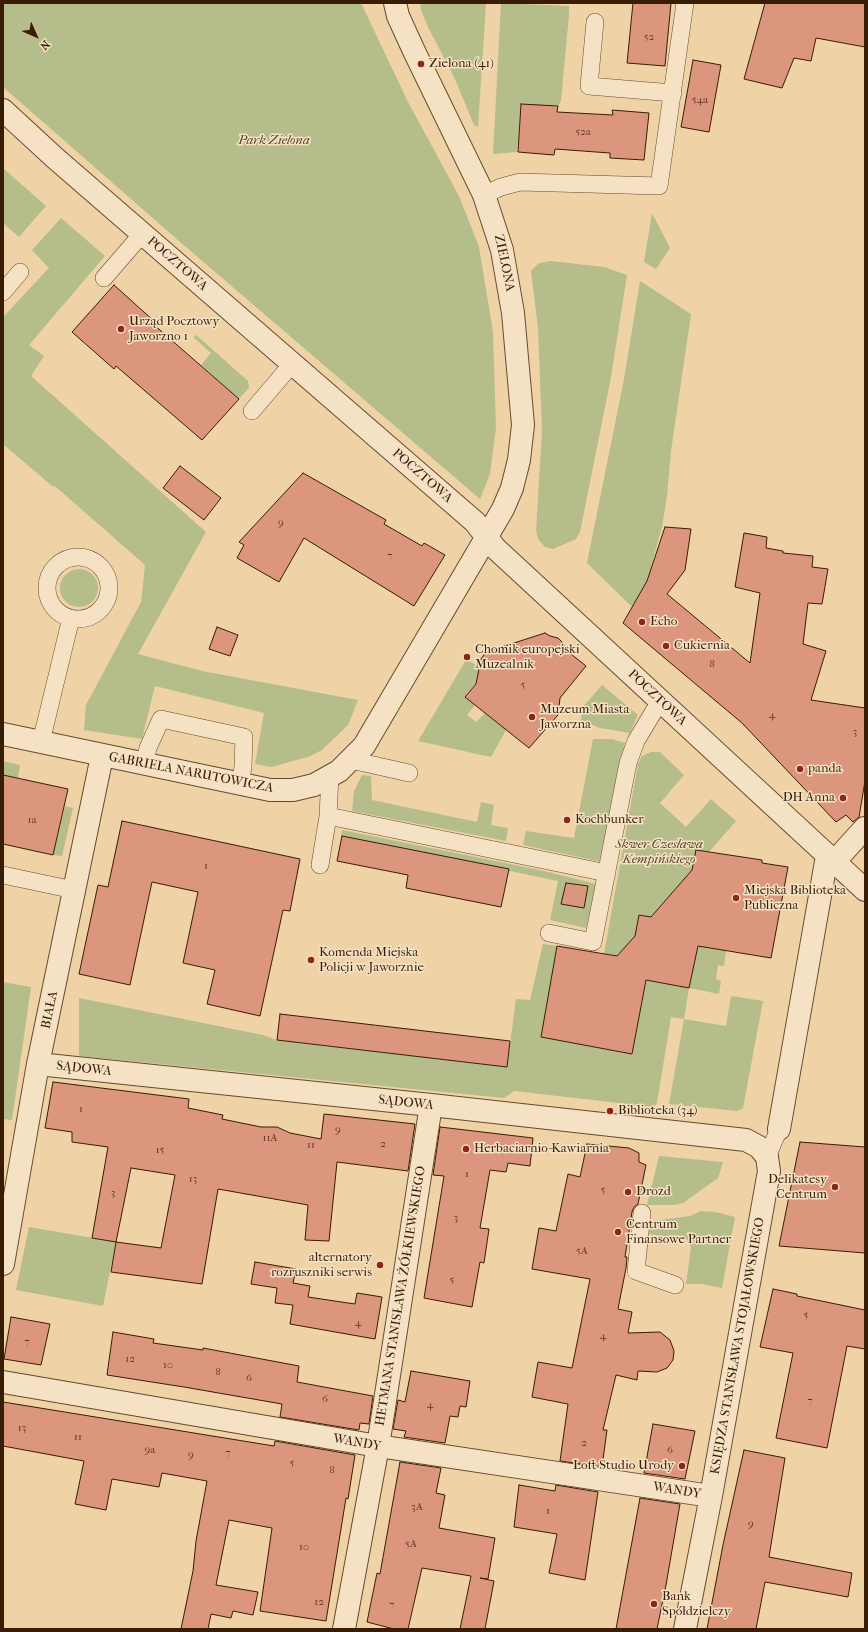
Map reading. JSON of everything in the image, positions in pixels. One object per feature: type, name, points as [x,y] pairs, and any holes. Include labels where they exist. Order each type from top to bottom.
[{"type":"street","name":"ZIELONA","points":[[395,3],[398,16],[414,51],[484,195],[502,250],[509,282],[519,372],[522,425],[519,460],[512,488],[491,543]]},
{"type":"street","name":"POCZTOWA","points":[[3,110],[39,144],[142,234],[475,522],[491,543],[865,890]]},
{"type":"street","name":"GABRIELA NARUTOWICZA","points":[[3,734],[144,765],[270,790],[293,790],[314,785],[339,771],[364,746],[491,543]]},
{"type":"street","name":"BIAŁA","points":[[3,1264],[38,1064],[102,756]]},
{"type":"street","points":[[779,1129],[831,859],[865,828]]},
{"type":"street","name":"SĄDOWA","points":[[38,1064],[746,1140],[759,1147],[767,1157]]},
{"type":"street","name":"HETMANA STANISŁAWA ŻÓŁKIEWSKIEGO","points":[[344,1629],[378,1446],[431,1105]]},
{"type":"street","name":"KSIĘDZA STANISŁAWA STOJAŁOWSKIEGO","points":[[685,1629],[711,1496],[769,1171],[767,1157]]},
{"type":"street","name":"WANDY","points":[[3,1382],[378,1446],[711,1496]]},
{"type":"lane","points":[[484,195],[501,187],[520,182],[659,186],[685,3]]},
{"type":"lane","points":[[595,22],[589,86],[673,93]]},
{"type":"lane","points":[[104,278],[142,234]]},
{"type":"lane","points":[[3,292],[20,272]]},
{"type":"lane","points":[[252,411],[292,364]]},
{"type":"lane","points":[[41,742],[71,618]]},
{"type":"lane","points":[[549,933],[593,942],[628,763],[636,742],[660,701]]},
{"type":"lane","points":[[144,765],[148,748],[161,718],[244,737],[243,767],[240,784]]},
{"type":"lane","points":[[351,760],[409,773]]},
{"type":"lane","points":[[320,865],[328,816],[330,776]]},
{"type":"lane","points":[[328,816],[607,873]]},
{"type":"lane","points":[[3,875],[74,890]]},
{"type":"lane","points":[[767,1157],[779,1129]]},
{"type":"lane","points":[[642,1213],[636,1271],[675,1285]]},
{"type":"green space","name":"Park Zielona","points":[[3,3],[361,3],[408,102],[459,196],[479,247],[493,332],[496,428],[490,474],[480,499],[179,241],[3,87]]},
{"type":"green space","points":[[420,3],[486,3],[478,127],[474,125],[454,77],[428,27],[421,10]]},
{"type":"green space","points":[[501,3],[569,6],[569,15],[561,101],[558,107],[521,104],[517,152],[493,154]]},
{"type":"green space","points":[[3,168],[46,206],[19,237],[3,223]]},
{"type":"green space","points":[[652,213],[670,248],[656,269],[644,262]]},
{"type":"green space","points":[[61,218],[105,256],[29,345],[44,356],[31,376],[206,532],[138,654],[202,671],[358,700],[348,725],[322,750],[308,757],[271,767],[255,764],[264,713],[155,686],[142,739],[84,730],[86,705],[141,602],[145,565],[56,487],[52,486],[3,444],[3,317],[49,268],[32,250]]},
{"type":"green space","points":[[551,261],[604,267],[627,275],[611,377],[580,532],[576,539],[553,549],[545,547],[538,539],[536,531],[542,431],[538,328],[531,271],[539,263]]},
{"type":"green space","points":[[640,281],[691,314],[671,451],[667,496],[662,527],[647,581],[632,607],[587,563],[624,379]]},
{"type":"green space","points":[[196,335],[248,381],[249,388],[239,399],[201,365],[211,353],[193,337]]},
{"type":"green space","points":[[79,569],[89,572],[95,578],[98,588],[95,598],[89,604],[79,607],[69,604],[63,598],[60,588],[63,578],[69,572]]},
{"type":"green space","points":[[466,660],[479,666],[485,672],[465,696],[475,705],[467,715],[476,722],[485,713],[506,730],[491,757],[418,741]]},
{"type":"green space","points":[[602,685],[638,715],[630,733],[600,728],[581,721],[582,708]]},
{"type":"green space","points":[[593,739],[612,739],[625,743],[602,862],[523,845],[526,831],[574,838]]},
{"type":"green space","name":"Skwer Czesława Kempińskiego","points":[[651,752],[660,752],[684,775],[660,803],[686,827],[711,799],[736,821],[709,852],[696,850],[692,870],[651,917],[639,915],[635,936],[617,956],[604,954],[638,764],[642,756]]},
{"type":"green space","points":[[3,761],[20,765],[18,778],[3,775]]},
{"type":"green space","points":[[362,775],[371,776],[372,800],[477,822],[481,802],[494,805],[491,825],[508,828],[506,841],[352,811],[354,791]]},
{"type":"green space","points":[[65,806],[73,808],[62,856],[53,855]]},
{"type":"green space","points":[[342,830],[540,870],[596,884],[586,928],[550,920],[558,881],[341,836]]},
{"type":"green space","points":[[543,944],[557,946],[541,1037],[632,1054],[646,980],[689,988],[684,1019],[671,1017],[657,1103],[654,1107],[514,1091],[504,1098],[79,1056],[79,998],[263,1035],[277,1040],[507,1067],[516,999],[530,1000]]},
{"type":"green space","points":[[698,945],[726,951],[724,966],[718,965],[716,979],[721,981],[719,994],[689,988]]},
{"type":"green space","points":[[3,982],[31,987],[12,1120],[3,1119]]},
{"type":"green space","points":[[731,996],[763,1001],[743,1108],[737,1111],[669,1104],[684,1019],[726,1026]]},
{"type":"green space","points":[[659,1156],[723,1162],[718,1178],[683,1203],[675,1205],[647,1205]]},
{"type":"green space","points":[[701,1211],[715,1212],[735,1217],[722,1288],[702,1284],[686,1284],[691,1247],[687,1240],[649,1234],[652,1221],[690,1216]]},
{"type":"green space","points":[[29,1227],[116,1242],[103,1306],[16,1290]]},
{"type":"building","points":[[633,3],[671,3],[665,66],[627,63]]},
{"type":"building","points":[[765,3],[865,3],[865,47],[816,38],[811,61],[794,58],[782,88],[744,79]]},
{"type":"building","points":[[693,60],[721,65],[709,132],[681,127]]},
{"type":"building","points":[[521,104],[558,106],[557,112],[613,115],[612,110],[649,113],[644,160],[610,158],[610,153],[555,149],[554,155],[518,152]]},
{"type":"building","points":[[114,285],[155,322],[153,324],[239,399],[202,440],[116,366],[114,369],[72,332]]},
{"type":"building","points":[[180,466],[221,498],[204,520],[163,488]]},
{"type":"building","points":[[303,473],[386,520],[384,524],[422,546],[424,543],[445,555],[414,606],[304,538],[279,582],[237,558],[244,545],[239,542]]},
{"type":"building","points":[[665,527],[691,529],[685,570],[667,594],[750,663],[760,593],[735,587],[744,533],[767,537],[766,548],[783,551],[783,553],[813,556],[812,567],[828,569],[822,604],[808,603],[803,644],[826,651],[811,700],[865,708],[865,781],[859,817],[853,822],[846,815],[836,822],[742,723],[623,623],[647,581]]},
{"type":"building","points":[[217,627],[238,635],[230,656],[209,649]]},
{"type":"building","points":[[545,633],[558,638],[563,643],[566,650],[586,666],[560,698],[558,715],[529,748],[465,697],[476,684],[481,659],[486,652]]},
{"type":"building","points":[[3,775],[68,789],[53,855],[3,844]]},
{"type":"building","points":[[122,821],[300,859],[290,911],[283,910],[260,1016],[207,1004],[215,970],[183,963],[198,892],[152,882],[130,985],[79,974],[98,885],[108,887]]},
{"type":"building","points":[[342,836],[509,869],[501,907],[406,888],[408,875],[337,861]]},
{"type":"building","points":[[696,850],[762,860],[762,863],[788,867],[771,958],[698,946],[689,988],[646,980],[632,1054],[541,1037],[557,946],[617,956],[635,936],[639,915],[651,917],[692,870]]},
{"type":"building","points":[[566,883],[588,886],[584,908],[561,904]]},
{"type":"building","points":[[280,1014],[510,1041],[507,1067],[277,1040]]},
{"type":"building","points":[[53,1082],[189,1099],[188,1108],[223,1115],[222,1119],[261,1127],[277,1127],[290,1133],[321,1139],[324,1114],[415,1124],[408,1171],[337,1162],[329,1241],[305,1240],[308,1205],[218,1189],[202,1284],[111,1272],[116,1242],[92,1238],[108,1147],[72,1142],[72,1132],[45,1128]],"holes":[[[131,1168],[175,1175],[161,1248],[116,1242]]]},
{"type":"building","points":[[440,1127],[533,1138],[530,1166],[508,1163],[506,1172],[490,1170],[480,1228],[489,1229],[484,1263],[480,1262],[472,1307],[424,1298],[444,1176],[433,1175]]},
{"type":"building","points":[[800,1142],[865,1147],[865,1253],[779,1246]]},
{"type":"building","points":[[587,1144],[629,1148],[639,1153],[639,1162],[646,1165],[638,1204],[634,1207],[632,1212],[625,1257],[627,1257],[626,1268],[618,1309],[632,1312],[628,1333],[660,1332],[670,1340],[674,1351],[673,1360],[667,1368],[657,1372],[638,1371],[637,1380],[616,1375],[603,1430],[607,1430],[602,1467],[560,1461],[568,1404],[532,1397],[538,1362],[572,1368],[590,1279],[532,1269],[539,1228],[556,1231],[568,1174],[580,1177]]},
{"type":"building","points":[[255,1262],[296,1269],[293,1283],[310,1286],[308,1297],[355,1304],[357,1293],[382,1297],[375,1339],[290,1324],[293,1305],[275,1303],[277,1288],[251,1284]]},
{"type":"building","points":[[773,1289],[797,1294],[797,1296],[865,1310],[865,1349],[847,1346],[827,1448],[776,1438],[793,1353],[760,1347]]},
{"type":"building","points":[[11,1317],[50,1324],[41,1365],[4,1359]]},
{"type":"building","points":[[113,1332],[154,1339],[153,1343],[203,1350],[203,1348],[299,1366],[297,1382],[373,1396],[369,1424],[360,1423],[359,1430],[280,1417],[282,1404],[107,1375]]},
{"type":"building","points":[[411,1371],[470,1381],[466,1407],[460,1406],[458,1417],[450,1416],[445,1443],[404,1437],[406,1431],[393,1429],[398,1400],[405,1402]]},
{"type":"building","points":[[3,1402],[274,1446],[275,1441],[355,1455],[348,1499],[346,1498],[326,1621],[260,1611],[272,1528],[229,1520],[216,1585],[258,1592],[253,1615],[233,1611],[231,1618],[211,1614],[208,1629],[181,1629],[193,1571],[196,1541],[207,1481],[162,1473],[159,1487],[112,1479],[106,1510],[75,1504],[84,1461],[3,1446]]},
{"type":"building","points":[[653,1424],[695,1431],[685,1479],[644,1473]]},
{"type":"building","points":[[744,1450],[785,1458],[769,1557],[852,1573],[848,1597],[765,1582],[756,1629],[707,1629],[723,1545]]},
{"type":"building","points":[[400,1462],[441,1468],[436,1493],[445,1495],[439,1528],[495,1538],[488,1579],[480,1578],[494,1581],[485,1629],[460,1629],[471,1576],[422,1568],[408,1629],[394,1629],[367,1622],[377,1573],[380,1574]]},
{"type":"building","points":[[519,1485],[555,1491],[556,1485],[598,1492],[585,1580],[549,1573],[557,1534],[514,1527]]},
{"type":"building","points":[[640,1498],[680,1504],[666,1585],[657,1629],[616,1629]]},
{"type":"place","name":"Zielona (41)","points":[[421,64]]},
{"type":"place","name":"Urząd Pocztowy Jaworzno 1","points":[[121,329]]},
{"type":"place","name":"Echo","points":[[642,622]]},
{"type":"place","name":"Cukiernia","points":[[666,646]]},
{"type":"place","name":"Chomik europejski Muzealnik","points":[[467,657]]},
{"type":"place","name":"Muzeum Miasta Jaworzna","points":[[532,717]]},
{"type":"place","name":"panda","points":[[800,769]]},
{"type":"place","name":"DH Anna","points":[[843,798]]},
{"type":"place","name":"Kochbunker","points":[[567,820]]},
{"type":"place","name":"Miejska Biblioteka Publiczna","points":[[736,898]]},
{"type":"place","name":"Komenda Miejska Policji w Jaworznie","points":[[311,960]]},
{"type":"place","name":"Biblioteka (34)","points":[[610,1111]]},
{"type":"place","name":"Herbaciarnio-Kawiarnia","points":[[466,1149]]},
{"type":"place","name":"Delikatesy Centrum","points":[[835,1187]]},
{"type":"place","name":"Drozd","points":[[628,1192]]},
{"type":"place","name":"Centrum Finansowe Partner","points":[[618,1232]]},
{"type":"place","name":"alternatory rozruszniki serwis","points":[[380,1265]]},
{"type":"place","name":"Loft Studio Urody","points":[[682,1466]]},
{"type":"place","name":"Bank Spółdzielczy","points":[[654,1604]]}]
